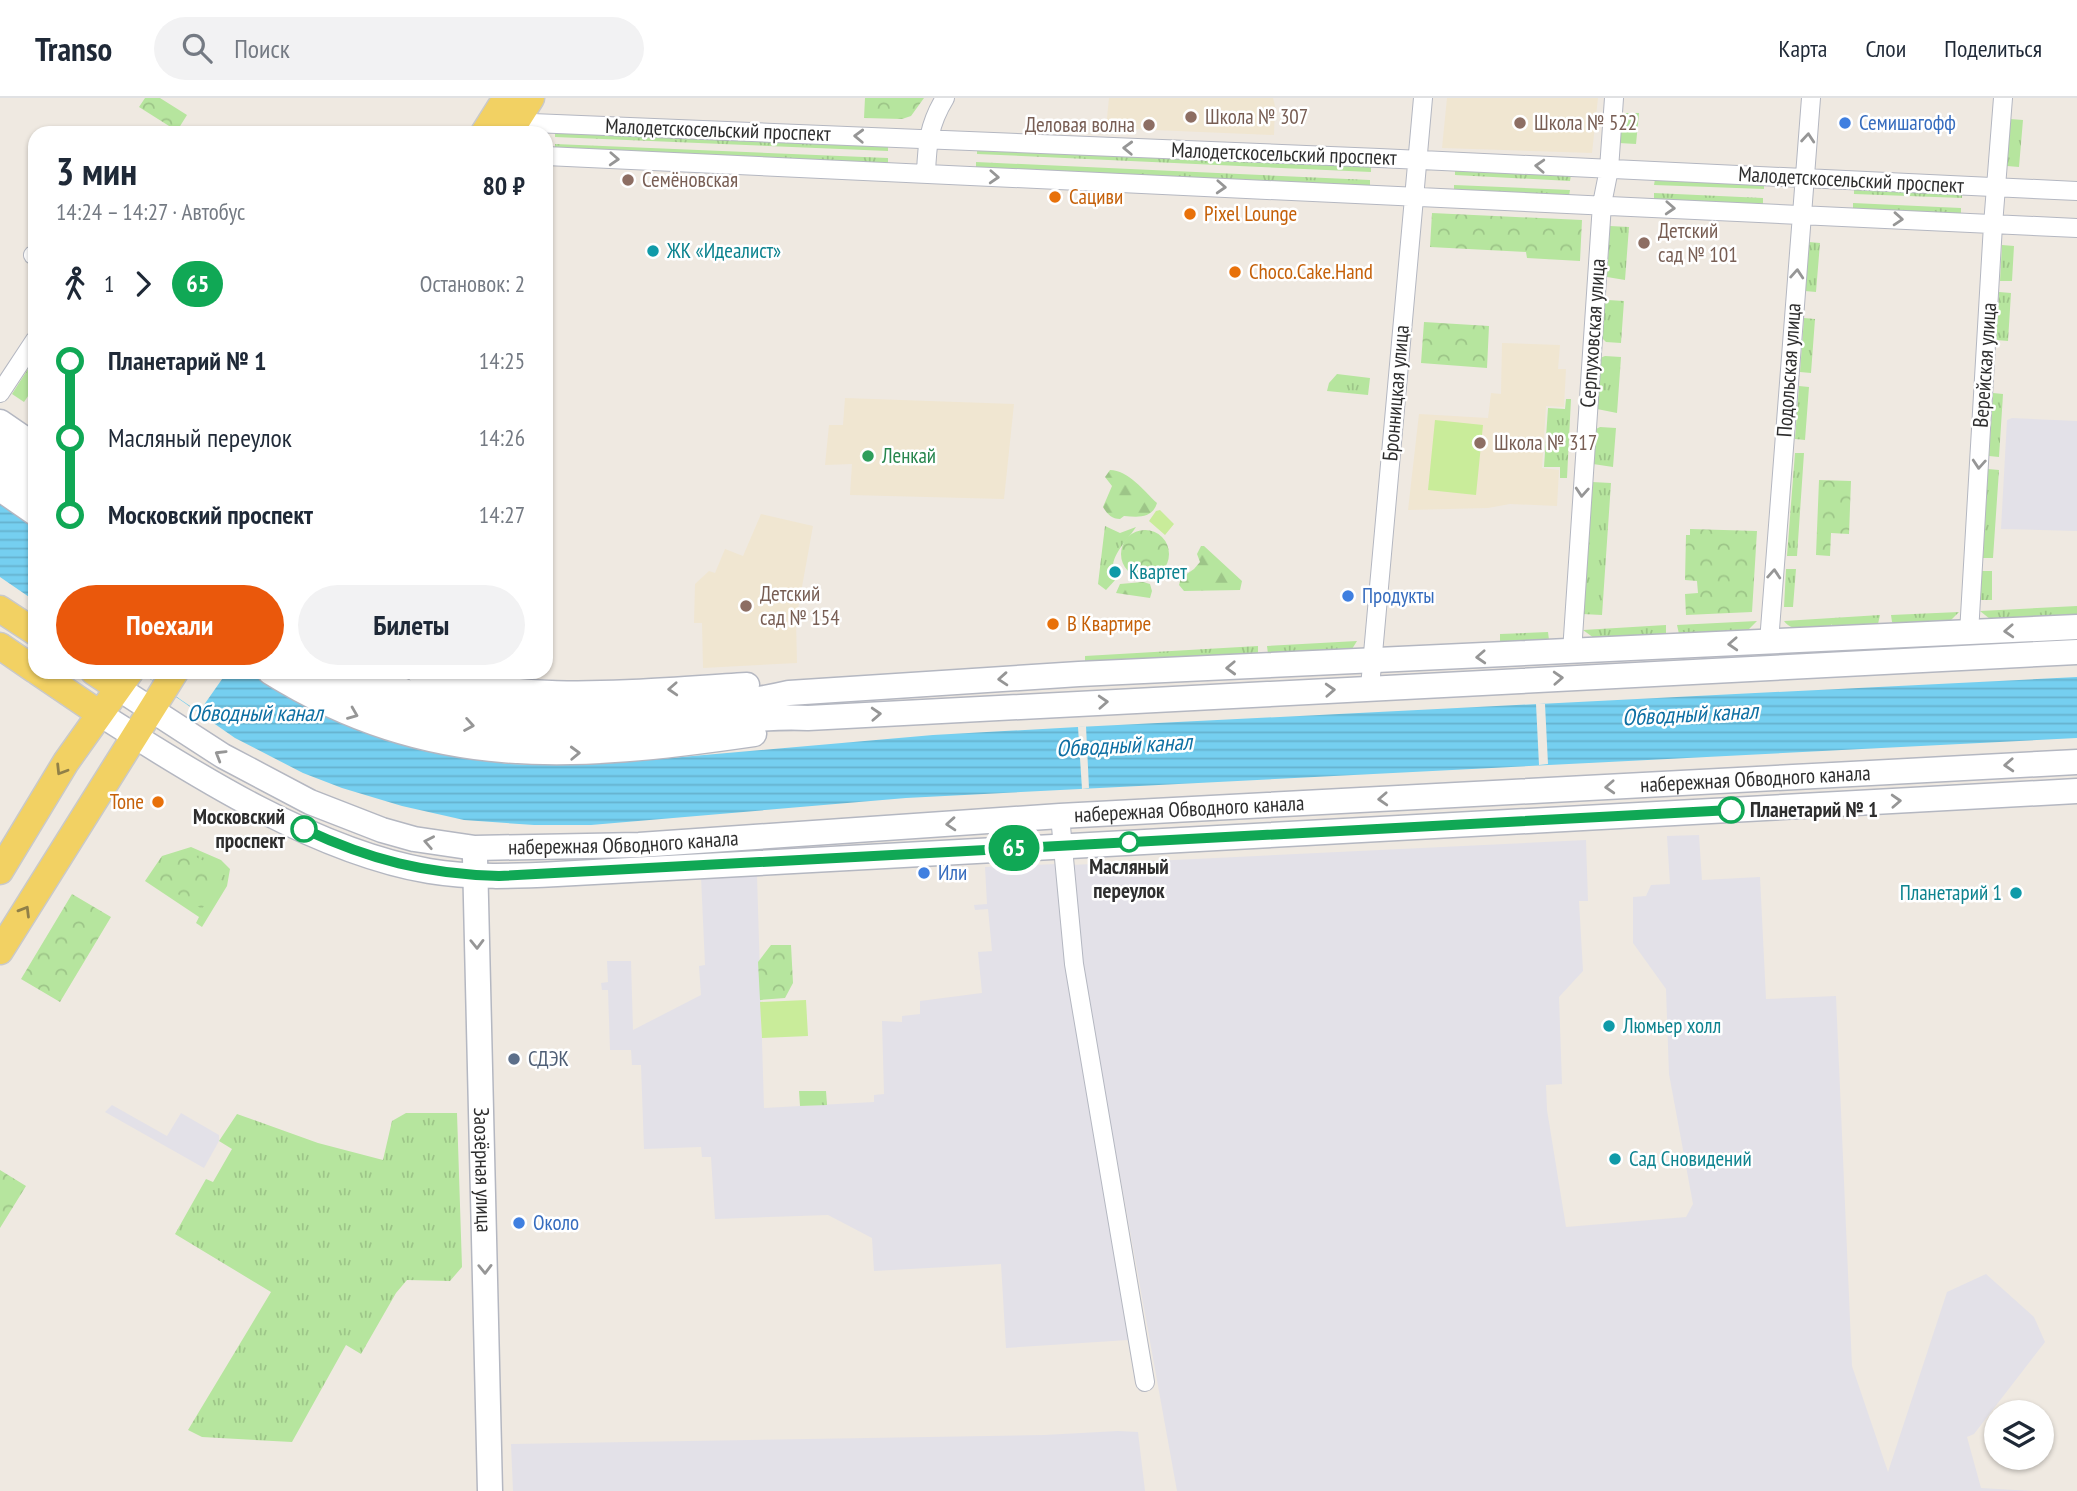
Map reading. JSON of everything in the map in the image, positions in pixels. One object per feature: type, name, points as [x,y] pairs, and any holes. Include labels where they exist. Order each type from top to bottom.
[{"type":"main road","points":[[502,121],[531,98]]},
{"type":"main road","points":[[0,422],[28,441]]},
{"type":"main road","points":[[0,444],[28,463]]},
{"type":"main road","points":[[0,465],[28,484]]},
{"type":"main road","points":[[0,489],[28,508]]},
{"type":"main road","points":[[0,609],[28,627]]},
{"type":"main road","points":[[372,679],[454,704],[538,715],[756,701],[789,693],[1067,675],[2077,627]]},
{"type":"main road","name":"набережная Обводного канала","points":[[0,646],[28,665]]},
{"type":"main road","points":[[328,679],[416,714],[513,731],[576,732],[776,717],[808,718],[2077,653]]},
{"type":"main road","name":"набережная Обводного канала","points":[[49,679],[134,736],[236,795],[320,837],[403,866],[430,872],[476,875],[533,875],[2077,791]]},
{"type":"main road","points":[[282,679],[315,698],[376,723],[443,743],[509,752],[574,753],[652,748],[777,731],[808,718]]},
{"type":"main road","points":[[449,679],[488,688],[548,694],[755,685],[789,693]]},
{"type":"main road","points":[[0,871],[66,762],[124,680]]},
{"type":"main road","name":"набережная Обводного канала","points":[[124,680],[164,691],[255,775],[337,814],[414,839],[475,848],[639,845],[1060,816],[2077,761]]},
{"type":"main road","points":[[0,951],[164,691]]},
{"type":"main road","name":"Заозёрная улица","points":[[475,848],[489,1491]]},
{"type":"street","points":[[926,174],[927,139],[936,113],[946,98]]},
{"type":"street","name":"Бронницкая улица","points":[[1370,688],[1423,98]]},
{"type":"street","name":"Серпуховская улица","points":[[1572,652],[1602,204],[1609,169],[1614,98]]},
{"type":"street","name":"Подольская улица","points":[[1769,642],[1811,98]]},
{"type":"street","name":"Верейская улица","points":[[1969,632],[2003,98]]},
{"type":"street","name":"Малодетскосельский проспект","points":[[502,121],[2077,191]]},
{"type":"street","name":"Малодетскосельский проспект","points":[[553,156],[2077,228]]},
{"type":"street","points":[[0,393],[28,351]]},
{"type":"street","points":[[1060,816],[1074,964],[1144,1382]]},
{"type":"shaded area","name":"Школа № 307","points":[[1109,98],[1273,98],[1274,135],[1106,128]]},
{"type":"shaded area","name":"Школа № 522","points":[[1447,98],[1598,98],[1592,153],[1442,148]]},
{"type":"shaded area","name":"Школа № 317","points":[[1502,343],[1560,345],[1558,369],[1566,369],[1564,407],[1546,406],[1542,468],[1559,470],[1557,506],[1510,504],[1488,508],[1408,510],[1419,414],[1488,418],[1491,393],[1501,394]]},
{"type":"shaded area","points":[[845,398],[1014,404],[1004,499],[850,495],[852,464],[825,465],[829,425],[843,425]]},
{"type":"shaded area","points":[[2007,420],[2077,421],[2077,531],[2001,529]]},
{"type":"shaded area","name":"Детский сад № 154","points":[[761,514],[813,526],[796,620],[797,663],[703,668],[702,623],[694,623],[695,584],[709,571],[715,573],[725,549],[743,556]]},
{"type":"shaded area","points":[[1699,835],[1702,880],[1760,877],[1766,999],[1836,996],[1852,1366],[1888,1472],[1947,1292],[1986,1274],[2034,1317],[2045,1342],[2000,1400],[1984,1400],[1984,1421],[1974,1434],[1967,1437],[1981,1488],[2032,1491],[1177,1491],[1089,1004],[1069,877],[1071,865],[1586,840],[1588,901],[1579,901],[1583,971],[1559,997],[1562,1084],[1546,1085],[1547,1110],[1566,1227],[1686,1217],[1693,1204],[1669,1074],[1666,989],[1633,943],[1633,897],[1646,896],[1651,885],[1670,884],[1667,836]]},
{"type":"shaded area","points":[[1056,864],[1094,1095],[1128,1340],[1006,1348],[1001,1264],[874,1271],[872,1238],[828,1215],[715,1219],[711,1157],[702,1157],[701,1147],[644,1149],[641,1065],[632,1065],[631,1050],[610,1050],[608,990],[602,990],[601,983],[608,982],[607,961],[631,961],[633,1030],[701,995],[699,966],[705,965],[701,877],[757,875],[764,1108],[874,1102],[874,1095],[884,1094],[882,1021],[902,1022],[902,1016],[920,1014],[920,1001],[982,993],[978,952],[992,951],[988,909],[975,910],[974,905],[987,904],[985,867]]},
{"type":"shaded area","points":[[112,1105],[167,1136],[181,1113],[219,1135],[219,1141],[204,1168],[105,1112]]},
{"type":"shaded area","points":[[1138,1432],[1145,1491],[513,1491],[511,1444],[1044,1435]]},
{"type":"green space","points":[[145,98],[160,98],[187,115],[180,126],[169,126],[139,107]]},
{"type":"green space","points":[[865,98],[924,98],[911,116],[902,119],[864,118]]},
{"type":"green space","points":[[1639,113],[1636,144],[1619,143],[1622,115]]},
{"type":"green space","points":[[2010,119],[2023,120],[2019,167],[2007,166]]},
{"type":"green space","points":[[555,132],[875,147],[888,145],[888,151],[555,137]]},
{"type":"green space","points":[[555,144],[888,158],[888,164],[555,149]]},
{"type":"green space","points":[[977,149],[1371,166],[1371,172],[977,154]]},
{"type":"green space","points":[[976,162],[1370,180],[1370,187],[976,168]]},
{"type":"green space","points":[[1455,170],[1571,175],[1570,181],[1455,175]]},
{"type":"green space","points":[[1655,179],[1764,184],[1764,189],[1654,185]]},
{"type":"green space","points":[[1454,185],[1570,190],[1569,196],[1454,190]]},
{"type":"green space","points":[[1854,188],[1962,193],[1962,198],[1854,194]]},
{"type":"green space","points":[[1654,193],[1763,198],[1763,205],[1654,200]]},
{"type":"green space","points":[[1853,203],[1961,208],[1961,214],[1853,209]]},
{"type":"green space","points":[[1432,213],[1582,220],[1580,261],[1527,258],[1526,252],[1430,247]]},
{"type":"green space","points":[[1610,226],[1629,227],[1625,280],[1607,277]]},
{"type":"green space","points":[[1809,242],[1820,243],[1816,292],[1805,291]]},
{"type":"green space","points":[[2002,245],[2014,246],[2012,281],[2000,281]]},
{"type":"green space","points":[[1999,292],[2011,293],[2008,341],[1996,340]]},
{"type":"green space","points":[[1608,300],[1624,301],[1621,343],[1606,342],[1602,338],[1605,303]]},
{"type":"green space","points":[[1804,318],[1815,319],[1811,373],[1800,372]]},
{"type":"green space","points":[[1424,322],[1489,326],[1487,368],[1421,363]]},
{"type":"green space","points":[[1621,357],[1617,413],[1597,409],[1600,358]]},
{"type":"green space","points":[[28,369],[28,396],[24,402],[12,394]]},
{"type":"green space","points":[[1337,374],[1370,378],[1368,395],[1327,391],[1329,383]]},
{"type":"green space","points":[[1799,386],[1809,387],[1805,440],[1795,439]]},
{"type":"green space","points":[[1993,393],[2003,394],[1999,457],[1989,456]]},
{"type":"green space","points":[[1566,399],[1571,399],[1567,478],[1560,478],[1560,467],[1544,467],[1548,408],[1565,409]]},
{"type":"green space","points":[[1435,420],[1483,425],[1476,495],[1428,490]]},
{"type":"green space","points":[[1616,428],[1613,467],[1593,464],[1596,429]]},
{"type":"green space","points":[[1795,453],[1804,453],[1797,556],[1787,556]]},
{"type":"green space","points":[[1988,469],[1999,470],[1993,558],[1983,558]]},
{"type":"green space","points":[[1110,470],[1129,477],[1157,503],[1152,512],[1144,516],[1124,516],[1120,519],[1108,514],[1103,507],[1112,486],[1105,477]]},
{"type":"green space","points":[[1819,480],[1851,481],[1849,534],[1831,533],[1830,556],[1816,555]]},
{"type":"green space","points":[[1592,482],[1611,483],[1602,615],[1582,614]]},
{"type":"green space","points":[[1160,510],[1174,524],[1165,535],[1149,521],[1156,511]]},
{"type":"green space","points":[[1105,526],[1120,533],[1136,527],[1115,558],[1113,565],[1117,578],[1106,590],[1098,584]]},
{"type":"green space","points":[[1690,529],[1757,531],[1752,612],[1686,615],[1685,594],[1698,593],[1697,581],[1685,580],[1686,535],[1690,535]]},
{"type":"green space","points":[[1145,530],[1162,537],[1169,554],[1162,571],[1145,578],[1128,571],[1121,554],[1128,537]]},
{"type":"green space","points":[[1201,546],[1242,581],[1240,590],[1184,591],[1179,585],[1181,578],[1200,562],[1197,554]]},
{"type":"green space","points":[[1786,569],[1796,569],[1793,607],[1784,607]]},
{"type":"green space","points":[[1981,571],[1992,571],[1992,600],[1981,600]]},
{"type":"green space","points":[[1120,584],[1150,584],[1150,598],[1116,593]]},
{"type":"green space","points":[[2077,606],[2077,614],[1990,619],[1980,611]]},
{"type":"green space","points":[[1959,612],[1950,621],[1894,624],[1891,615]]},
{"type":"green space","points":[[1880,615],[1878,624],[1833,627],[1831,624],[1831,627],[1812,629],[1793,628],[1784,621]]},
{"type":"green space","points":[[1757,621],[1747,631],[1679,634],[1677,625]]},
{"type":"green space","points":[[1666,625],[1666,635],[1594,638],[1583,630]]},
{"type":"green space","points":[[1548,632],[1549,640],[1500,643],[1500,634]]},
{"type":"green space","points":[[1357,641],[1352,649],[1268,654],[1267,646]]},
{"type":"green space","points":[[1258,646],[1258,654],[1085,663],[1085,656]]},
{"type":"green space","points":[[191,847],[221,860],[230,869],[227,886],[202,927],[196,923],[199,917],[145,881],[162,856]]},
{"type":"green space","points":[[192,855],[222,870],[224,874],[202,909],[155,880],[173,860]]},
{"type":"green space","points":[[72,894],[111,917],[60,1002],[21,979]]},
{"type":"green space","points":[[771,945],[791,945],[793,983],[785,998],[760,1000],[758,962]]},
{"type":"green space","points":[[806,1000],[808,1036],[762,1038],[760,1002]]},
{"type":"green space","points":[[799,1091],[826,1091],[827,1105],[800,1106]]},
{"type":"green space","points":[[406,1113],[457,1113],[462,1267],[450,1281],[407,1280],[396,1293],[361,1354],[346,1345],[292,1442],[202,1437],[188,1430],[271,1292],[175,1234],[206,1179],[213,1182],[232,1149],[219,1141],[237,1114],[318,1143],[383,1160],[392,1121]]},
{"type":"green space","points":[[0,1170],[26,1186],[0,1228]]},
{"type":"water","points":[[0,502],[28,521],[28,596],[0,577]]},
{"type":"water","name":"Обводный канал","points":[[2077,677],[2077,738],[906,798],[591,825],[534,825],[464,820],[402,806],[303,773],[235,738],[150,679],[261,679],[281,691],[441,753],[508,764],[542,765],[613,763],[933,735]]},
{"type":"pier","points":[[150,679],[222,679],[199,712]]},
{"type":"pier","points":[[1536,704],[1545,704],[1548,764],[1539,765]]},
{"type":"pier","points":[[1086,726],[1089,788],[1082,789],[1078,727]]},
{"type":"bus line","name":"65","points":[[304,829],[360,853],[403,866],[430,872],[499,876],[1731,810]]},
{"type":"place","name":"Школа № 307","points":[[1191,117]]},
{"type":"place","name":"Школа № 522","points":[[1520,123]]},
{"type":"place","name":"Семишагофф","points":[[1845,123]]},
{"type":"place","name":"Деловая волна","points":[[1149,125]]},
{"type":"place","name":"Семёновская","points":[[628,180]]},
{"type":"place","name":"Сациви","points":[[1055,197]]},
{"type":"place","name":"Pixel Lounge","points":[[1190,214]]},
{"type":"place","name":"Детский сад № 101","points":[[1644,243]]},
{"type":"place","name":"ЖК «Идеалист»","points":[[653,251]]},
{"type":"place","name":"Choco.Cake.Hand","points":[[1235,272]]},
{"type":"place","name":"Школа № 317","points":[[1480,443]]},
{"type":"place","name":"Ленкай","points":[[868,456]]},
{"type":"place","name":"Квартет","points":[[1115,572]]},
{"type":"place","name":"Продукты","points":[[1348,596]]},
{"type":"place","name":"Детский сад № 154","points":[[746,606]]},
{"type":"place","name":"В Квартире","points":[[1053,624]]},
{"type":"place","name":"Tone","points":[[158,802]]},
{"type":"place","name":"Планетарий № 1","points":[[1731,810]]},
{"type":"place","name":"Московский проспект","points":[[304,829]]},
{"type":"place","name":"Масляный переулок","points":[[1129,842]]},
{"type":"place","name":"Или","points":[[924,873]]},
{"type":"place","name":"Планетарий 1","points":[[2016,893]]},
{"type":"place","name":"Люмьер холл","points":[[1609,1026]]},
{"type":"place","name":"СДЭК","points":[[514,1059]]},
{"type":"place","name":"Сад Сновидений","points":[[1615,1159]]},
{"type":"place","name":"Около","points":[[519,1223]]}]
